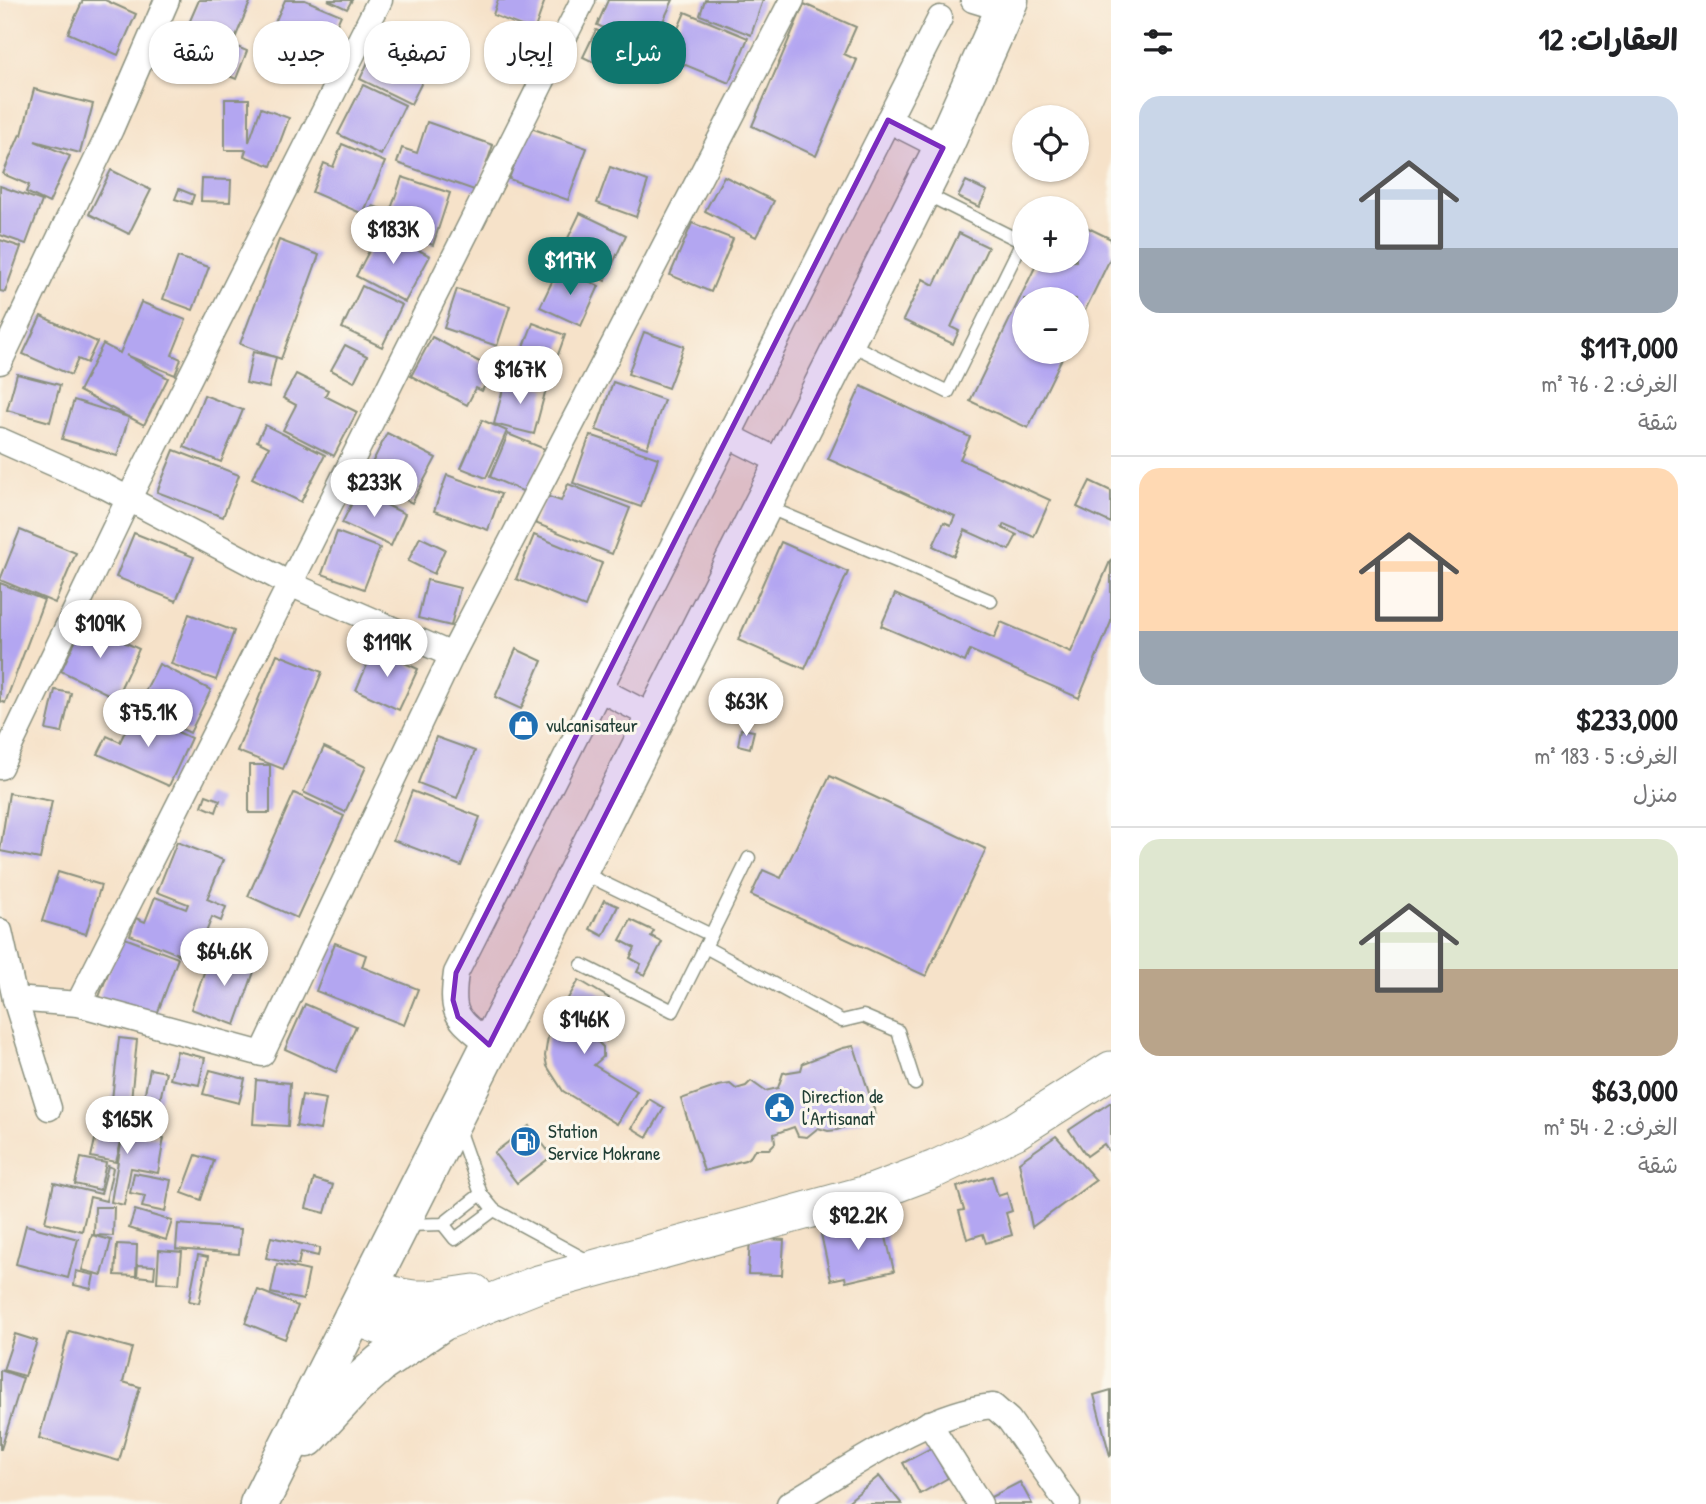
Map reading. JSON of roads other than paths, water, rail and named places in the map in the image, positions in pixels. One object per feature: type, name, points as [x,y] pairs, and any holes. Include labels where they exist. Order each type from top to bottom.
[{"type":"highway","points":[[267,1489],[943,148],[996,3]]},
{"type":"highway","points":[[267,1489],[354,1387],[381,1363],[440,1324]]},
{"type":"main road","points":[[360,1300],[383,1327],[440,1324],[538,1284],[874,1192],[935,1169],[1015,1131],[1111,1070]]},
{"type":"main road","points":[[360,1300],[428,1299],[538,1284]]},
{"type":"street","points":[[0,362],[111,129],[167,0]]},
{"type":"street","points":[[0,767],[128,500],[380,0]]},
{"type":"street","points":[[78,1004],[583,0]]},
{"type":"street","points":[[15,999],[78,1004],[262,1054],[452,655],[792,0]]},
{"type":"street","points":[[489,1045],[458,1017],[453,1000],[456,973],[940,18]]},
{"type":"street","points":[[888,120],[943,148]]},
{"type":"street","points":[[729,436],[783,463]]},
{"type":"street","points":[[0,440],[106,487],[290,584],[452,655]]},
{"type":"street","points":[[601,690],[655,718]]},
{"type":"street","points":[[0,931],[15,999],[48,1108]]},
{"type":"street","points":[[789,1504],[929,1423],[971,1408],[993,1406],[1009,1420],[1068,1504]]},
{"type":"street","points":[[929,1423],[980,1504]]},
{"type":"lane","points":[[845,341],[948,392],[1022,242],[921,192]]},
{"type":"lane","points":[[762,505],[991,601]]},
{"type":"lane","points":[[582,965],[673,1011],[749,858]]},
{"type":"lane","points":[[578,870],[708,941],[842,1021],[863,1016],[898,1031],[915,1084]]},
{"type":"lane","points":[[453,1116],[481,1194],[494,1210],[599,1267]]},
{"type":"lane","points":[[400,1225],[443,1224],[481,1194]]},
{"type":"lane","points":[[443,1224],[455,1239],[494,1210]]},
{"type":"place","name":"vulcanisateur","points":[[523,725]]},
{"type":"place","name":"Direction de l'Artisanat","points":[[779,1107]]},
{"type":"place","name":"Station Service Mokrane","points":[[525,1142]]}]
